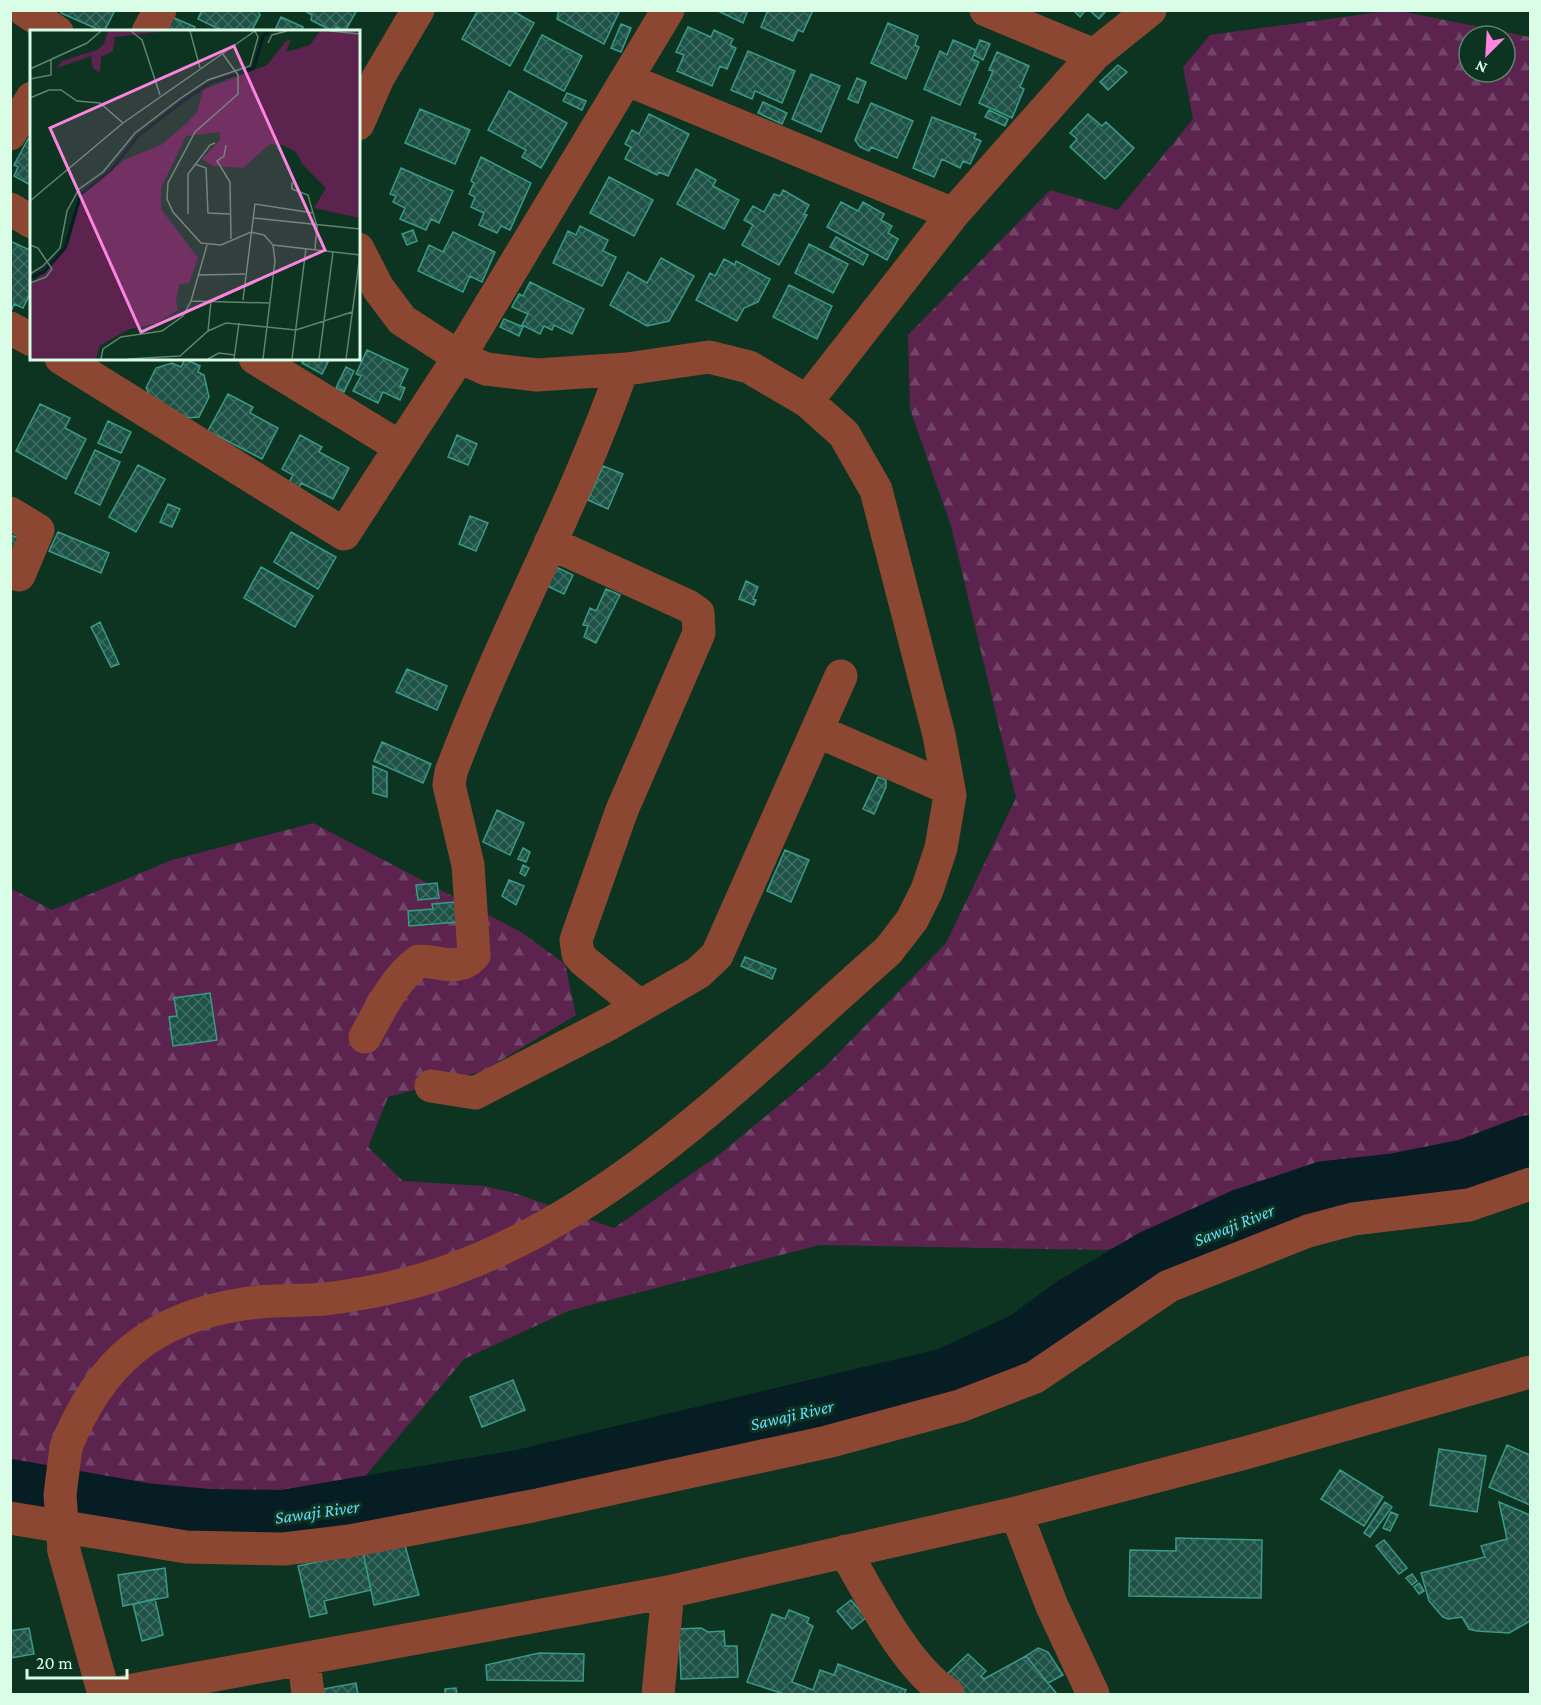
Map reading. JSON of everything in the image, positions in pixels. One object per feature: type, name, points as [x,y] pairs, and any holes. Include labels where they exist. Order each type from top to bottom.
[{"type":"street","points":[[24,10],[54,30]]},
{"type":"street","points":[[149,30],[160,10]]},
{"type":"street","points":[[360,119],[378,78],[418,10]]},
{"type":"street","points":[[64,360],[344,534],[459,357],[628,80],[668,10]]},
{"type":"street","points":[[986,10],[1094,55]]},
{"type":"street","points":[[807,401],[953,214],[1094,55],[1150,10]]},
{"type":"street","points":[[628,80],[870,177],[953,214]]},
{"type":"street","points":[[10,134],[30,101]]},
{"type":"street","points":[[10,209],[30,221]]},
{"type":"street","points":[[104,1695],[64,1551],[60,1495],[66,1447],[94,1388],[122,1358],[155,1332],[197,1313],[244,1304],[332,1298],[403,1285],[464,1265],[540,1231],[653,1157],[888,951],[912,920],[927,890],[941,848],[950,795],[939,735],[876,490],[844,434],[807,401],[749,367],[709,357],[621,370],[537,375],[486,369],[459,357],[402,320],[378,288],[360,253]]},
{"type":"street","points":[[10,327],[30,339]]},
{"type":"street","points":[[258,360],[400,447]]},
{"type":"street","points":[[365,1037],[392,990],[409,968],[419,961],[455,966],[467,963],[474,955],[468,865],[449,785],[450,779],[467,730],[506,638],[588,458],[621,370]]},
{"type":"street","points":[[10,513],[38,530],[19,575]]},
{"type":"street","points":[[550,543],[688,606],[698,613],[700,623],[699,633],[622,810],[576,940],[578,954],[584,961],[640,1006]]},
{"type":"street","points":[[431,1086],[456,1092],[475,1093],[698,973],[717,955],[841,676]]},
{"type":"street","points":[[817,731],[948,788]]},
{"type":"street","points":[[10,1518],[186,1547],[284,1549],[350,1541],[532,1506],[827,1442],[960,1406],[1035,1377],[1169,1286],[1308,1231],[1353,1219],[1469,1205],[1530,1184]]},
{"type":"street","points":[[111,1695],[668,1592],[1016,1513],[1245,1453],[1530,1372]]},
{"type":"street","points":[[1016,1513],[1052,1606],[1093,1695]]},
{"type":"street","points":[[845,1551],[888,1626],[934,1686],[948,1695]]},
{"type":"street","points":[[658,1695],[668,1592]]},
{"type":"street","points":[[304,1660],[308,1695]]},
{"type":"green space","points":[[1395,10],[1465,24],[1457,24],[1457,84],[1517,84],[1517,34],[1530,37],[1530,1136],[1519,1149],[1313,1182],[1106,1250],[819,1245],[568,1311],[464,1359],[351,1493],[137,1495],[11,1484],[10,888],[52,910],[172,860],[313,823],[521,932],[565,964],[576,1015],[483,1071],[388,1097],[368,1147],[403,1181],[484,1186],[514,1193],[614,1228],[720,1154],[825,1067],[946,943],[1016,798],[951,526],[910,409],[908,335],[1050,190],[1118,210],[1193,119],[1183,67],[1210,35]]},
{"type":"building","points":[[62,10],[115,10],[105,30],[99,30],[61,13]]},
{"type":"building","points":[[202,10],[258,10],[260,15],[252,30],[221,30],[198,19]]},
{"type":"building","points":[[303,10],[357,10],[346,30],[336,27],[335,30],[330,30],[311,20],[312,15]]},
{"type":"building","points":[[478,10],[511,10],[534,23],[510,66],[462,39]]},
{"type":"building","points":[[559,10],[620,10],[604,44],[557,19]]},
{"type":"building","points":[[716,10],[748,10],[743,23]]},
{"type":"building","points":[[768,10],[813,10],[803,32],[798,30],[793,41],[761,27]]},
{"type":"building","points":[[1073,10],[1086,10],[1080,17]]},
{"type":"building","points":[[1089,10],[1107,10],[1099,19]]},
{"type":"building","points":[[172,17],[195,27],[194,30],[167,30]]},
{"type":"building","points":[[281,17],[303,27],[302,30],[275,30]]},
{"type":"building","points":[[888,23],[918,36],[915,45],[919,47],[906,79],[871,63]]},
{"type":"building","points":[[621,24],[631,28],[621,52],[611,48]]},
{"type":"building","points":[[688,27],[711,37],[714,30],[733,39],[730,45],[736,48],[727,69],[720,66],[712,86],[677,71],[684,55],[676,52]]},
{"type":"building","points":[[542,35],[582,56],[564,91],[524,70]]},
{"type":"building","points":[[953,40],[976,50],[972,59],[979,62],[960,105],[924,89],[940,51],[947,55]]},
{"type":"building","points":[[980,40],[990,44],[983,60],[974,55]]},
{"type":"building","points":[[748,51],[795,71],[782,103],[755,91],[752,99],[731,90]]},
{"type":"building","points":[[997,52],[1029,66],[1020,87],[1024,89],[1012,118],[979,103],[993,71],[989,70]]},
{"type":"building","points":[[1118,65],[1127,72],[1108,90],[1100,82]]},
{"type":"building","points":[[811,74],[840,86],[821,132],[792,119]]},
{"type":"building","points":[[857,78],[866,82],[858,103],[848,99]]},
{"type":"building","points":[[509,91],[567,123],[541,168],[522,157],[526,150],[488,130]]},
{"type":"building","points":[[567,93],[586,101],[582,110],[563,101]]},
{"type":"building","points":[[763,102],[787,113],[782,124],[758,113]]},
{"type":"building","points":[[871,103],[913,121],[897,158],[871,147],[869,151],[860,147],[855,140]]},
{"type":"building","points":[[420,109],[470,130],[455,164],[405,143]]},
{"type":"building","points":[[989,110],[1008,119],[1005,126],[985,117]]},
{"type":"building","points":[[649,114],[689,134],[668,176],[659,172],[657,175],[625,159],[631,147],[625,144],[632,130],[639,134]]},
{"type":"building","points":[[1088,114],[1102,126],[1106,122],[1134,148],[1105,179],[1070,147],[1077,139],[1070,133]]},
{"type":"building","points":[[932,117],[976,134],[974,138],[981,141],[970,164],[963,161],[960,168],[942,159],[934,177],[913,168]]},
{"type":"building","points":[[28,139],[30,140],[30,185],[14,176],[18,167],[14,165]]},
{"type":"building","points":[[481,157],[531,183],[510,230],[501,226],[497,233],[479,225],[484,213],[471,207],[475,197],[469,194],[474,183],[471,181]]},
{"type":"building","points":[[401,168],[453,191],[439,223],[431,219],[426,230],[400,219],[405,208],[393,202],[396,196],[390,194]]},
{"type":"building","points":[[696,169],[716,180],[713,186],[739,200],[724,229],[677,204]]},
{"type":"building","points":[[609,177],[653,200],[634,236],[590,213]]},
{"type":"building","points":[[783,190],[809,205],[804,214],[807,215],[779,265],[742,245],[753,225],[744,220],[753,206],[764,212],[774,194],[780,196]]},
{"type":"building","points":[[841,202],[858,211],[863,202],[884,214],[881,220],[892,226],[888,233],[898,239],[887,260],[827,227]]},
{"type":"building","points":[[580,226],[608,240],[603,251],[616,257],[602,286],[553,263],[568,231],[576,235]]},
{"type":"building","points":[[413,230],[417,241],[407,245],[402,234]]},
{"type":"building","points":[[453,232],[495,252],[482,282],[470,276],[463,292],[418,271],[429,245],[443,252]]},
{"type":"building","points":[[836,237],[868,255],[863,265],[830,247]]},
{"type":"building","points":[[10,241],[30,250],[30,294],[23,308],[14,304],[11,312]]},
{"type":"building","points":[[809,244],[848,264],[833,293],[795,273]]},
{"type":"building","points":[[661,258],[694,276],[669,321],[647,326],[610,305],[628,272],[647,283]]},
{"type":"building","points":[[724,259],[735,265],[736,261],[770,279],[758,302],[744,308],[737,321],[696,300],[710,273],[715,276]]},
{"type":"building","points":[[530,282],[584,309],[572,334],[554,325],[552,330],[544,326],[540,334],[522,325],[528,314],[512,307],[519,294],[523,296]]},
{"type":"building","points":[[789,285],[832,306],[817,339],[773,317]]},
{"type":"building","points":[[504,319],[523,327],[519,336],[500,327]]},
{"type":"building","points":[[367,350],[408,369],[400,386],[405,388],[400,400],[383,392],[378,403],[353,391],[361,376],[356,374]]},
{"type":"building","points":[[184,360],[187,360],[200,366],[198,372],[204,375],[209,397],[199,417],[188,418],[151,398],[146,388],[156,368],[172,363],[181,367]]},
{"type":"building","points":[[304,360],[329,360],[322,374],[302,363]]},
{"type":"building","points":[[346,367],[354,371],[344,392],[336,388]]},
{"type":"building","points":[[228,394],[253,407],[250,413],[278,428],[262,459],[208,431]]},
{"type":"building","points":[[40,404],[70,418],[65,428],[86,439],[66,479],[16,451]]},
{"type":"building","points":[[108,421],[131,432],[121,453],[98,443]]},
{"type":"building","points":[[300,435],[322,447],[319,452],[349,468],[333,499],[301,483],[297,492],[287,486],[293,475],[282,469]]},
{"type":"building","points":[[457,435],[477,444],[468,465],[448,457]]},
{"type":"building","points":[[95,450],[120,462],[100,505],[75,493]]},
{"type":"building","points":[[138,465],[165,479],[136,532],[109,517]]},
{"type":"building","points":[[603,466],[623,474],[608,509],[588,500]]},
{"type":"building","points":[[168,504],[180,509],[172,527],[160,522]]},
{"type":"building","points":[[470,516],[488,523],[476,551],[459,544]]},
{"type":"building","points":[[58,532],[109,553],[101,573],[49,551]]},
{"type":"building","points":[[291,532],[336,557],[318,589],[274,562]]},
{"type":"building","points":[[10,535],[20,538],[10,561]]},
{"type":"building","points":[[554,566],[573,575],[564,594],[545,585]]},
{"type":"building","points":[[261,567],[313,596],[295,627],[244,598]]},
{"type":"building","points":[[746,581],[758,587],[753,599],[756,600],[754,605],[739,599]]},
{"type":"building","points":[[606,589],[620,595],[596,643],[584,637],[588,626],[583,625],[590,608],[596,611]]},
{"type":"building","points":[[100,622],[119,664],[111,667],[91,627]]},
{"type":"building","points":[[407,669],[447,686],[437,710],[396,692]]},
{"type":"building","points":[[382,742],[431,764],[423,783],[374,761]]},
{"type":"building","points":[[373,766],[387,772],[387,797],[373,793]]},
{"type":"building","points":[[878,777],[886,780],[886,787],[874,814],[863,809]]},
{"type":"building","points":[[497,810],[524,823],[510,855],[483,842]]},
{"type":"building","points":[[523,848],[530,852],[526,862],[518,859]]},
{"type":"building","points":[[785,850],[809,860],[791,902],[767,891]]},
{"type":"building","points":[[523,865],[529,868],[525,876],[520,873]]},
{"type":"building","points":[[509,880],[524,886],[516,905],[502,896]]},
{"type":"building","points":[[437,883],[439,898],[418,900],[416,885]]},
{"type":"building","points":[[456,902],[458,922],[409,926],[408,911],[433,909],[432,904]]},
{"type":"building","points":[[745,957],[776,969],[772,979],[741,966]]},
{"type":"building","points":[[210,993],[217,1040],[173,1046],[169,1017],[177,1016],[174,998]]},
{"type":"building","points":[[513,1380],[525,1410],[482,1427],[470,1397]]},
{"type":"building","points":[[1507,1445],[1530,1455],[1530,1505],[1489,1487]]},
{"type":"building","points":[[1439,1449],[1486,1456],[1477,1512],[1430,1505]]},
{"type":"building","points":[[1340,1470],[1383,1497],[1364,1526],[1321,1499]]},
{"type":"building","points":[[1385,1502],[1392,1507],[1370,1537],[1364,1533]]},
{"type":"building","points":[[1499,1502],[1530,1515],[1530,1621],[1509,1633],[1477,1631],[1469,1629],[1462,1617],[1448,1619],[1443,1617],[1429,1601],[1421,1573],[1485,1557],[1481,1546],[1507,1539]]},
{"type":"building","points":[[1391,1512],[1398,1515],[1390,1531],[1383,1528]]},
{"type":"building","points":[[1176,1538],[1262,1540],[1261,1598],[1129,1596],[1130,1550],[1176,1551]]},
{"type":"building","points":[[1384,1540],[1407,1568],[1399,1574],[1376,1546]]},
{"type":"building","points":[[404,1542],[419,1595],[374,1605],[363,1552]]},
{"type":"building","points":[[363,1552],[371,1590],[324,1601],[327,1613],[310,1617],[298,1566]]},
{"type":"building","points":[[165,1568],[168,1597],[123,1606],[118,1575]]},
{"type":"building","points":[[1412,1574],[1417,1581],[1412,1585],[1406,1578]]},
{"type":"building","points":[[1419,1583],[1424,1591],[1419,1594],[1414,1587]]},
{"type":"building","points":[[155,1599],[163,1635],[142,1641],[133,1604]]},
{"type":"building","points":[[851,1600],[866,1618],[852,1629],[837,1611]]},
{"type":"building","points":[[789,1610],[809,1618],[807,1623],[813,1626],[792,1682],[813,1690],[820,1670],[834,1675],[838,1664],[906,1690],[904,1694],[784,1694],[747,1682],[772,1614],[785,1619]]},
{"type":"building","points":[[29,1628],[34,1654],[10,1658],[10,1631]]},
{"type":"building","points":[[701,1628],[708,1632],[724,1631],[725,1646],[737,1646],[738,1677],[681,1679],[679,1629]]},
{"type":"building","points":[[1038,1648],[1048,1652],[1063,1675],[1048,1683],[1026,1656]]},
{"type":"building","points":[[539,1653],[584,1654],[583,1681],[487,1680],[486,1665]]},
{"type":"building","points":[[968,1654],[986,1671],[981,1676],[984,1679],[1026,1656],[1057,1694],[965,1694],[945,1676]]},
{"type":"building","points":[[356,1683],[358,1694],[324,1694],[323,1689]]},
{"type":"building","points":[[456,1688],[457,1694],[445,1694],[445,1689]]},
{"type":"waterway","name":"Sawaji River","points":[[10,1489],[145,1513],[209,1519],[283,1520],[524,1479],[947,1378],[1027,1341],[1073,1307],[1152,1260],[1242,1219],[1325,1191],[1397,1183],[1467,1169],[1530,1145]]}]
